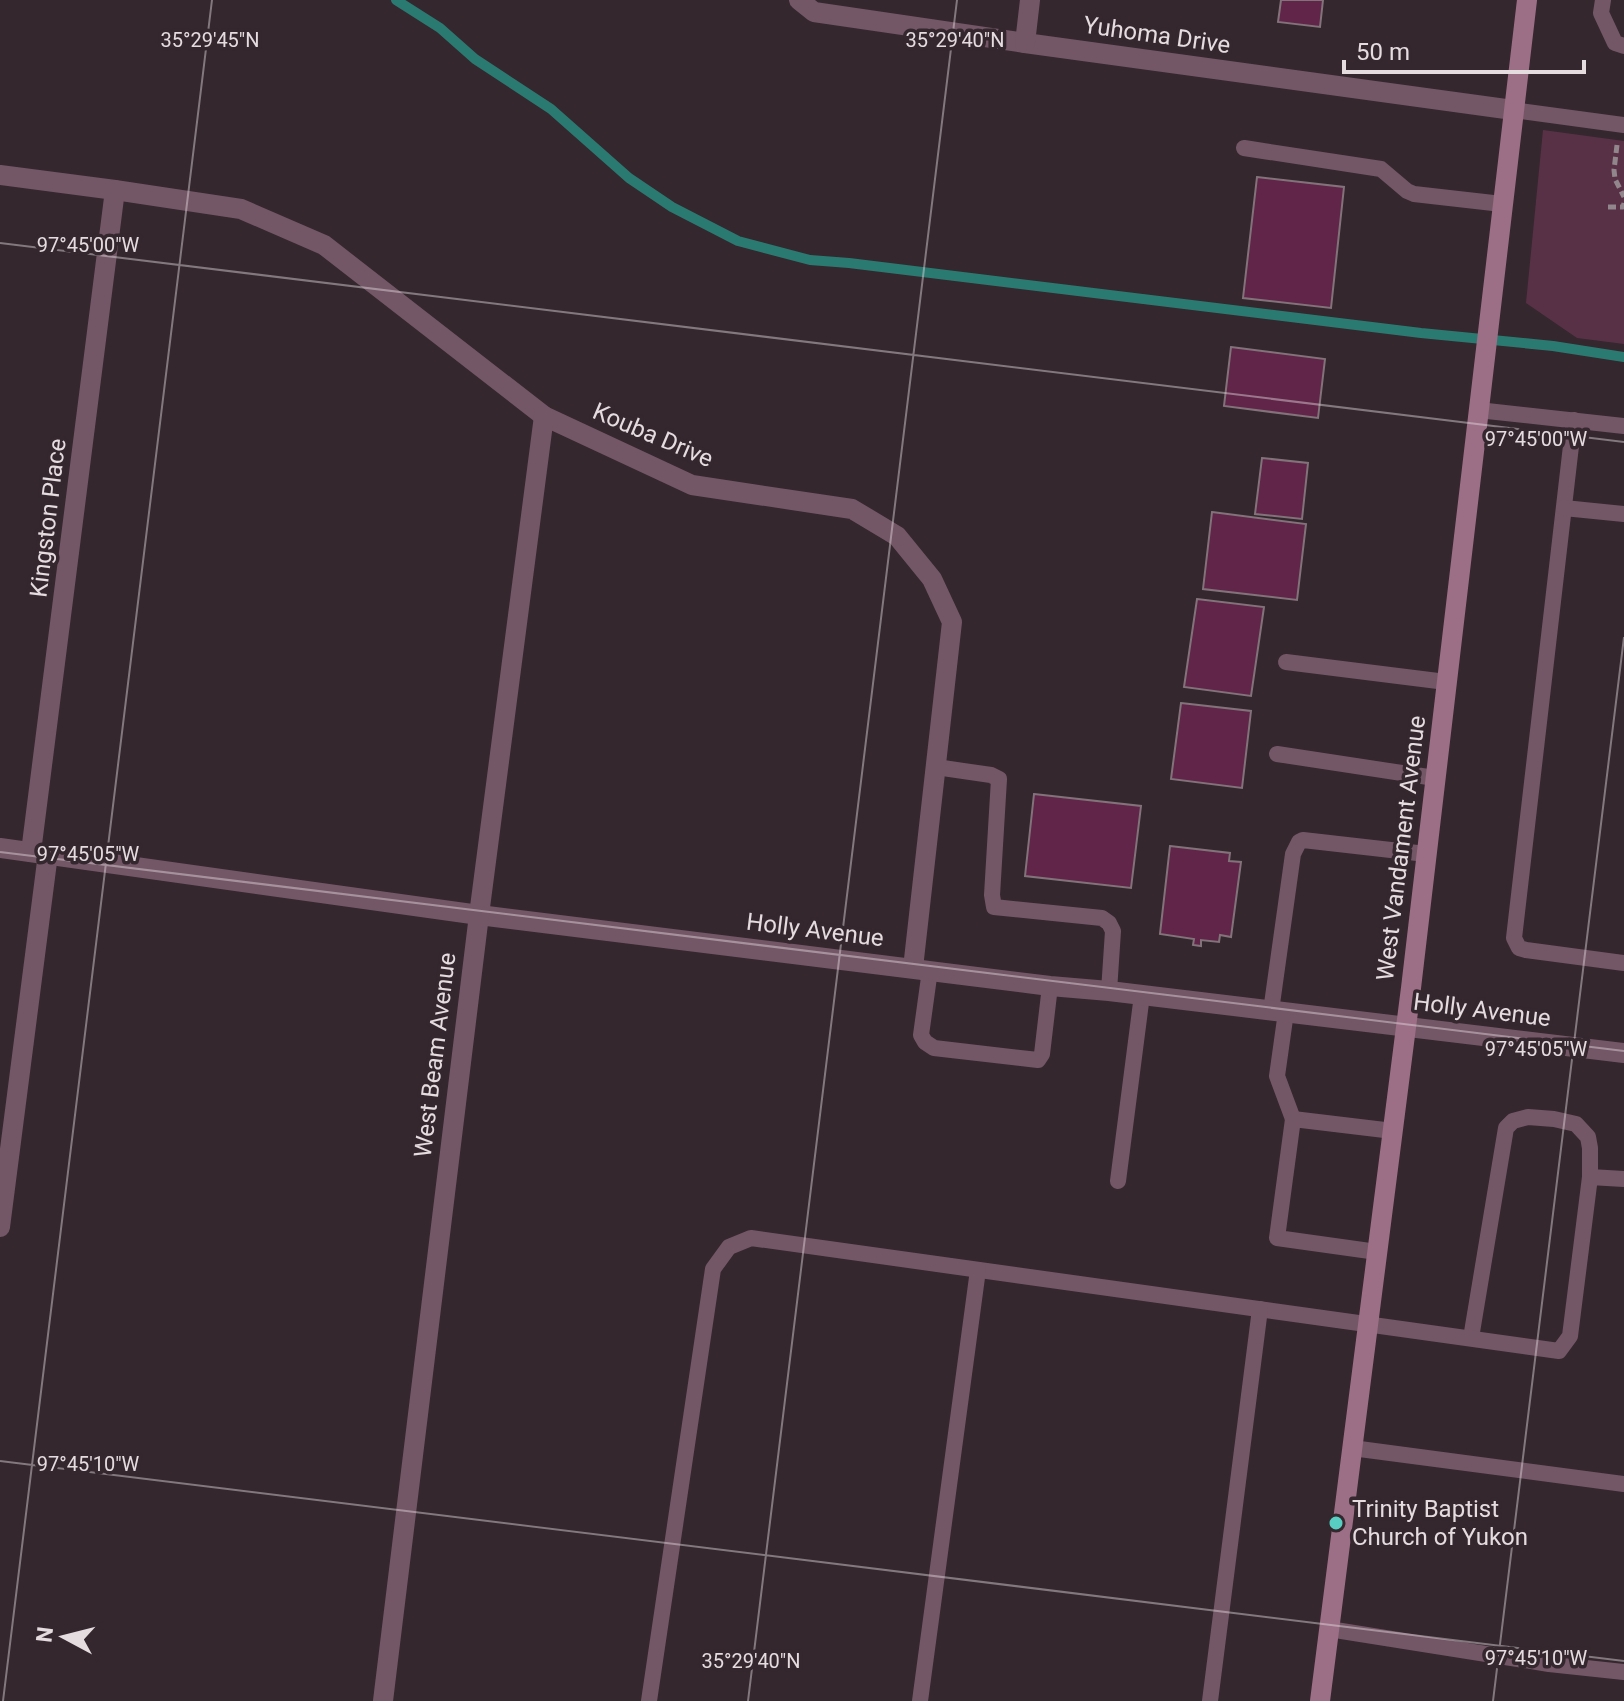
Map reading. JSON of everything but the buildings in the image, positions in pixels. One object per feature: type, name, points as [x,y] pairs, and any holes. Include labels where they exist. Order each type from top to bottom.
[{"type":"street","name":"Yuhoma Drive","points":[[799,0],[814,12],[1513,110]]},
{"type":"street","points":[[1025,43],[1030,0]]},
{"type":"street","name":"West Vandament Avenue","points":[[1320,1701],[1406,1027],[1527,0]]},
{"type":"street","name":"Kouba Drive","points":[[0,175],[241,209],[324,245],[544,416],[692,485],[852,509],[897,536],[932,579],[952,622],[936,767],[922,969]]},
{"type":"street","name":"Kingston Place","points":[[0,1227],[115,190]]},
{"type":"street","name":"West Beam Avenue","points":[[383,1701],[479,915],[544,416]]},
{"type":"street","name":"Holly Avenue","points":[[0,848],[479,915],[1624,1053]]},
{"type":"lane","points":[[1603,0],[1601,13],[1615,43],[1624,46]]},
{"type":"lane","points":[[1513,110],[1624,125]]},
{"type":"lane","points":[[1244,148],[1381,169],[1414,194],[1502,204]]},
{"type":"lane","points":[[1478,410],[1624,426]]},
{"type":"lane","points":[[1574,420],[1514,938],[1519,948],[1526,950],[1624,963]]},
{"type":"lane","points":[[1564,508],[1624,514]]},
{"type":"lane","points":[[1286,662],[1446,682]]},
{"type":"lane","points":[[1277,754],[1435,778]]},
{"type":"lane","points":[[936,767],[991,775],[999,779],[992,895],[994,907],[1102,918],[1109,923],[1113,931],[1109,991]]},
{"type":"lane","points":[[1377,1252],[1277,1238],[1293,1119],[1277,1076],[1278,1012],[1293,854],[1303,840],[1426,854]]},
{"type":"lane","points":[[922,969],[921,1035],[934,1048],[1038,1060],[1042,1054],[1050,986]]},
{"type":"lane","points":[[1118,1181],[1142,995]]},
{"type":"lane","points":[[649,1701],[713,1269],[729,1247],[751,1238],[1559,1351],[1570,1336],[1590,1177],[1588,1137],[1576,1124],[1528,1117],[1513,1121],[1506,1128],[1471,1338]]},
{"type":"lane","points":[[1293,1119],[1393,1131]]},
{"type":"lane","points":[[1590,1177],[1624,1179]]},
{"type":"lane","points":[[920,1701],[978,1270]]},
{"type":"lane","points":[[1210,1701],[1260,1309]]},
{"type":"lane","points":[[1352,1448],[1624,1484]]},
{"type":"lane","points":[[1329,1629],[1549,1664],[1624,1672]]},
{"type":"path","points":[[1608,207],[1623,207],[1624,200],[1615,179],[1617,144]]},
{"type":"shaded area","points":[[1543,130],[1624,141],[1624,344],[1577,338],[1526,303]]},
{"type":"waterway","points":[[396,0],[440,28],[475,59],[551,109],[629,178],[672,207],[738,241],[810,260],[1553,346],[1624,357]]},
{"type":"place","name":"Trinity Baptist Church of Yukon","points":[[1336,1523]]}]
